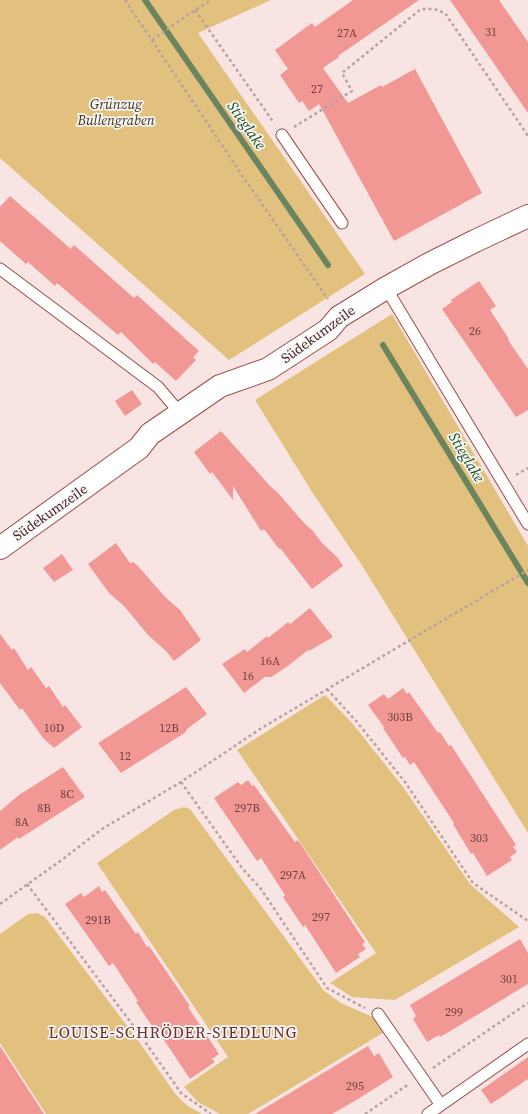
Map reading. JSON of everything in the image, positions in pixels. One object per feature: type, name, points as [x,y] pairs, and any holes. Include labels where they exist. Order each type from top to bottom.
[{"type":"street","name":"Südekumzeile","points":[[0,548],[139,448],[150,434],[220,386],[268,369],[328,330],[339,317],[386,288],[444,256],[528,216]]},
{"type":"lane","points":[[282,135],[342,222]]},
{"type":"lane","points":[[0,269],[158,387],[180,413]]},
{"type":"lane","points":[[386,288],[528,524]]},
{"type":"lane","points":[[378,1014],[441,1105]]},
{"type":"lane","points":[[428,1114],[528,1044]]},
{"type":"path","points":[[125,0],[339,317]]},
{"type":"path","points":[[152,40],[211,0]]},
{"type":"path","points":[[195,10],[282,135],[352,91],[342,73],[421,9],[434,8],[445,13],[528,136]]},
{"type":"path","points":[[0,904],[102,829],[181,782],[260,729],[528,570]]},
{"type":"path","points":[[327,689],[357,722],[405,782],[472,883],[528,921]]},
{"type":"path","points":[[181,782],[242,868],[261,889],[327,988],[378,1014]]},
{"type":"path","points":[[27,884],[141,1036],[181,1093],[211,1114]]},
{"type":"path","points":[[365,1114],[528,1003]]},
{"type":"green space","name":"Grünzug Bullengraben","points":[[0,0],[271,0],[198,33],[365,274],[229,360],[0,158]]},
{"type":"green space","points":[[392,314],[528,546],[528,833],[361,564],[314,495],[255,400]]},
{"type":"green space","points":[[325,695],[353,724],[403,787],[470,884],[519,927],[395,1000],[352,997],[330,983],[376,953],[237,750]]},
{"type":"green space","points":[[184,807],[190,809],[324,991],[341,1003],[377,1019],[386,1031],[248,1114],[220,1114],[198,1102],[184,1087],[228,1057],[97,863],[174,810]]},
{"type":"green space","points":[[37,913],[45,917],[140,1043],[176,1095],[188,1106],[202,1114],[46,1114],[0,1043],[0,934],[28,914]]},
{"type":"building","points":[[353,0],[419,0],[323,68],[348,103],[415,69],[482,193],[394,241],[319,104],[309,111],[302,101],[299,103],[280,75],[288,69],[275,50],[312,23],[315,27]]},
{"type":"building","points":[[450,0],[499,0],[528,42],[528,113]]},
{"type":"building","points":[[10,196],[71,249],[74,245],[134,298],[137,295],[199,351],[193,357],[196,360],[176,381],[155,362],[153,364],[121,332],[118,335],[57,283],[55,286],[28,262],[26,264],[0,241],[0,207]]},
{"type":"building","points":[[479,281],[496,306],[490,310],[528,369],[528,410],[516,417],[442,309],[452,302],[451,300]]},
{"type":"building","points":[[132,390],[142,404],[125,416],[115,401]]},
{"type":"building","points":[[221,431],[313,531],[322,543],[337,557],[343,566],[312,589],[264,529],[261,531],[233,486],[233,500],[212,472],[210,474],[194,452]]},
{"type":"building","points":[[116,543],[130,563],[133,562],[138,566],[165,597],[180,610],[201,640],[174,661],[166,651],[148,635],[124,606],[109,593],[88,564]]},
{"type":"building","points":[[62,554],[73,570],[54,582],[43,568]]},
{"type":"building","points":[[310,608],[333,637],[309,651],[308,650],[271,677],[265,677],[244,693],[222,664],[245,649],[247,652],[288,622],[290,624]]},
{"type":"building","points":[[0,634],[12,650],[14,648],[28,670],[31,667],[46,688],[49,686],[63,707],[65,705],[82,727],[54,748],[43,738],[22,708],[20,710],[0,683]]},
{"type":"building","points":[[186,687],[207,714],[187,729],[186,732],[121,773],[98,743]]},
{"type":"building","points":[[403,688],[407,694],[409,692],[438,733],[440,732],[449,746],[451,745],[516,845],[513,847],[517,852],[510,857],[512,860],[487,876],[473,853],[471,854],[453,824],[454,823],[414,762],[410,765],[405,757],[403,758],[383,728],[384,727],[368,705],[384,694],[388,699]]},
{"type":"building","points":[[63,767],[85,797],[19,839],[18,837],[0,850],[0,811],[19,795]]},
{"type":"building","points":[[248,780],[252,786],[254,785],[295,842],[298,840],[365,942],[362,944],[366,949],[358,954],[360,957],[336,973],[305,925],[303,927],[283,897],[285,895],[261,858],[257,861],[214,798],[238,782],[241,785]]},
{"type":"building","points":[[99,886],[102,892],[105,890],[136,934],[138,932],[147,947],[149,946],[190,1006],[188,1007],[219,1054],[212,1059],[215,1062],[190,1079],[158,1031],[156,1032],[136,1002],[138,1001],[113,963],[109,966],[65,904],[81,893],[84,897]]},
{"type":"building","points":[[520,939],[528,953],[528,984],[440,1037],[439,1035],[427,1042],[413,1019],[416,1016],[410,1005]]},
{"type":"building","points":[[0,1046],[44,1114],[0,1114]]},
{"type":"building","points":[[368,1046],[374,1056],[379,1053],[393,1077],[358,1099],[332,1114],[255,1114]]},
{"type":"building","points":[[528,1057],[528,1079],[491,1104],[481,1090]]},
{"type":"waterway","name":"Stieglake","points":[[145,0],[328,265]]},
{"type":"waterway","name":"Stieglake","points":[[383,345],[528,583]]},
{"type":"district","name":"LOUISE-SCHRÖDER-SIEDLUNG","points":[[173,1032]]}]
